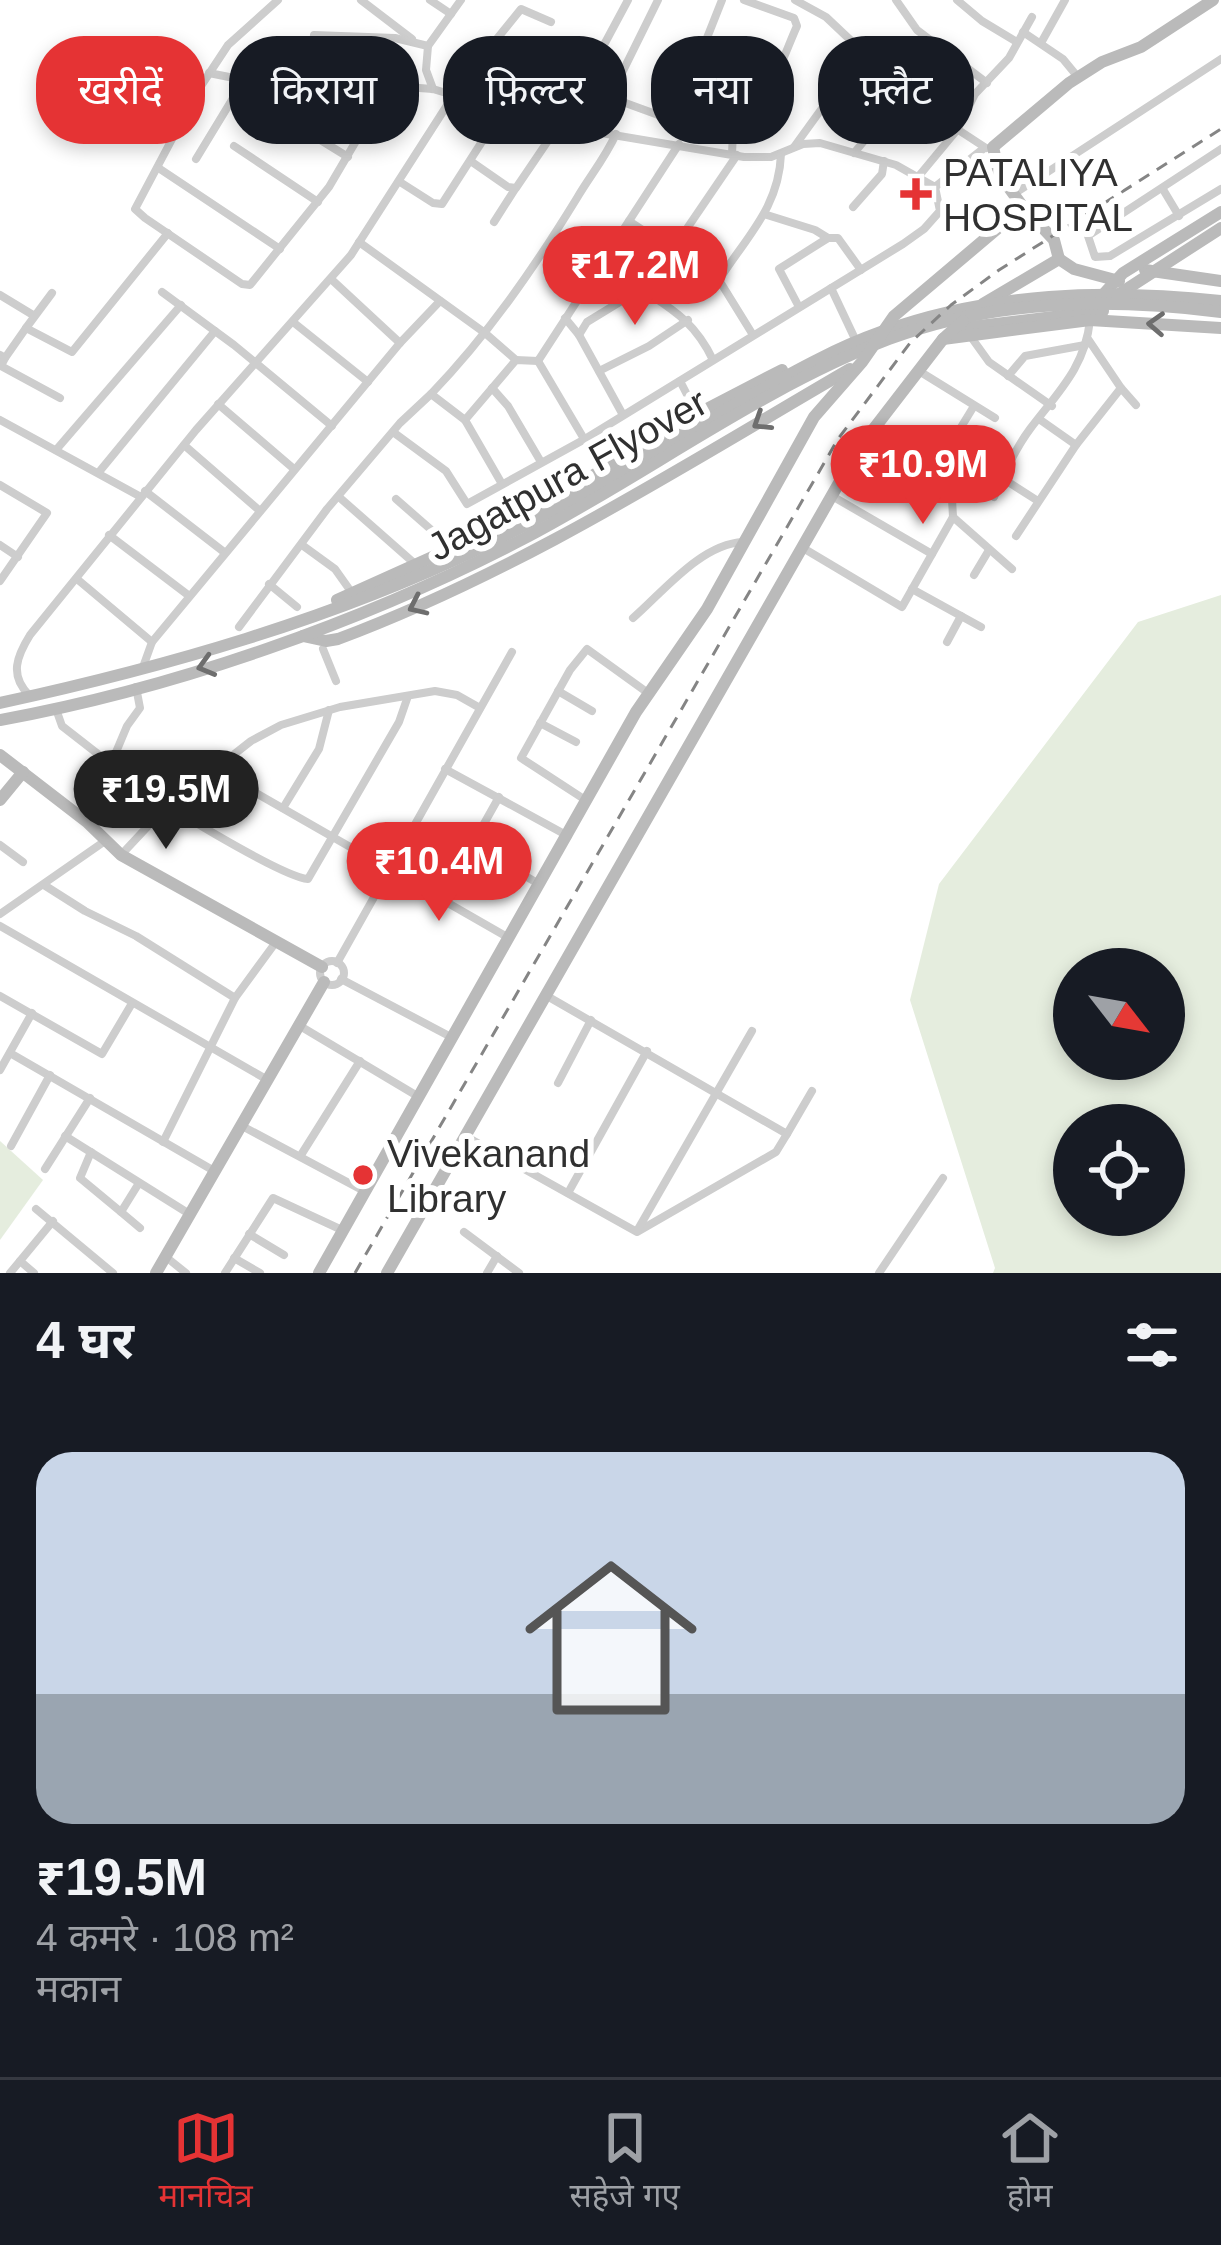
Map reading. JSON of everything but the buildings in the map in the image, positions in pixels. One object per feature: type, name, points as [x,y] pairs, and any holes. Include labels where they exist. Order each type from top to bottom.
[{"type":"main road","points":[[1131,283],[1075,269],[1059,259],[1054,240],[999,174],[988,148],[1078,77],[1141,47],[1213,0]]},
{"type":"main road","points":[[0,720],[136,687],[302,635],[417,566],[529,514],[697,414],[893,316],[1023,207]]},
{"type":"main road","points":[[944,339],[1096,316],[1142,268],[1221,212]]},
{"type":"main road","points":[[1096,316],[1114,280],[1221,228]]},
{"type":"main road","points":[[387,1273],[859,448],[944,339],[993,295],[1059,259]]},
{"type":"main road","points":[[1142,268],[1221,281]]},
{"type":"main road","name":"Jagatpura Flyover","points":[[408,587],[559,508],[775,382],[880,332],[1014,298],[1138,293],[1221,301]]},
{"type":"main road","name":"Jagatpura Flyover","points":[[354,603],[408,587],[526,538],[780,391],[893,338],[970,316],[1058,304],[1137,303],[1221,312]]},
{"type":"main road","points":[[319,1273],[586,801],[706,609],[814,417],[862,362],[893,316]]},
{"type":"main road","points":[[944,339],[971,327],[1096,316],[1221,328]]},
{"type":"main road","points":[[302,635],[326,641],[353,633],[519,558],[702,459],[862,362]]},
{"type":"main road","points":[[353,633],[354,603]]},
{"type":"main road","points":[[0,703],[143,667],[354,603]]},
{"type":"main road","points":[[0,755],[121,855],[322,967]]},
{"type":"main road","points":[[0,800],[22,772]]},
{"type":"main road","points":[[156,1273],[324,982]]},
{"type":"street","points":[[278,0],[228,45],[135,209],[246,286],[254,283],[317,202],[356,144]]},
{"type":"street","points":[[361,0],[408,36]]},
{"type":"street","points":[[430,0],[451,14]]},
{"type":"street","points":[[433,89],[427,70],[428,46],[461,0]]},
{"type":"street","points":[[608,36],[628,0]]},
{"type":"street","points":[[651,113],[616,95],[617,83],[658,0]]},
{"type":"street","points":[[708,36],[722,0]]},
{"type":"street","points":[[745,0],[794,18],[797,26],[793,36]]},
{"type":"street","points":[[795,0],[813,4],[847,36]]},
{"type":"street","points":[[896,0],[917,30],[987,83]]},
{"type":"street","points":[[957,0],[982,21],[1041,44],[1063,58],[1078,77]]},
{"type":"street","points":[[1041,44],[1065,0]]},
{"type":"street","points":[[499,36],[521,9],[551,22]]},
{"type":"street","points":[[974,96],[1032,16]]},
{"type":"street","points":[[419,42],[428,46]]},
{"type":"street","points":[[1020,190],[1221,59]]},
{"type":"street","points":[[209,73],[229,77]]},
{"type":"street","points":[[419,88],[443,93]]},
{"type":"street","points":[[196,159],[229,105]]},
{"type":"street","points":[[792,150],[818,114]]},
{"type":"street","points":[[30,696],[19,685],[18,655],[143,494],[331,279],[443,116]]},
{"type":"street","points":[[935,187],[988,148],[974,140]]},
{"type":"street","points":[[392,432],[446,471],[467,504],[585,439],[924,229],[940,211],[935,187],[884,161],[820,143],[781,154],[734,155],[679,144],[538,361]]},
{"type":"street","points":[[327,144],[348,157]]},
{"type":"street","points":[[400,182],[438,206],[482,144]]},
{"type":"street","points":[[494,222],[546,144]]},
{"type":"street","points":[[239,627],[392,432],[485,333],[612,144]]},
{"type":"street","points":[[674,249],[734,155],[734,144]]},
{"type":"street","points":[[854,153],[861,144]]},
{"type":"street","points":[[918,177],[945,144]]},
{"type":"street","points":[[234,146],[317,202]]},
{"type":"street","points":[[1221,149],[1088,236],[1095,257],[1110,256],[1221,189]]},
{"type":"street","points":[[719,280],[778,188],[781,154]]},
{"type":"street","points":[[853,207],[881,174],[884,161]]},
{"type":"street","points":[[472,162],[515,188]]},
{"type":"street","points":[[160,169],[280,249]]},
{"type":"street","points":[[1164,191],[1179,216]]},
{"type":"street","points":[[765,214],[838,238],[861,270]]},
{"type":"street","points":[[629,221],[719,280],[753,336]]},
{"type":"street","points":[[26,328],[72,352],[168,233]]},
{"type":"street","points":[[799,308],[779,269],[828,238]]},
{"type":"street","points":[[359,242],[516,360],[538,361]]},
{"type":"street","points":[[605,257],[640,289],[688,320],[712,360]]},
{"type":"street","points":[[331,279],[400,343]]},
{"type":"street","points":[[831,288],[862,362]]},
{"type":"street","points":[[579,335],[587,322],[640,289]]},
{"type":"street","points":[[161,292],[332,426]]},
{"type":"street","points":[[52,293],[1,361],[60,398]]},
{"type":"street","points":[[0,295],[33,315]]},
{"type":"street","points":[[143,667],[152,642],[188,595],[440,301]]},
{"type":"street","points":[[56,450],[181,305]]},
{"type":"street","points":[[994,497],[1039,419],[1072,379],[1096,316]]},
{"type":"street","points":[[565,318],[623,415]]},
{"type":"street","points":[[599,371],[688,320]]},
{"type":"street","points":[[293,322],[368,382]]},
{"type":"street","points":[[99,472],[215,331]]},
{"type":"street","points":[[971,337],[982,355],[1052,406]]},
{"type":"street","points":[[1008,376],[1024,356],[1087,342]]},
{"type":"street","points":[[1087,342],[1136,405]]},
{"type":"street","points":[[465,420],[516,360]]},
{"type":"street","points":[[538,361],[603,471]]},
{"type":"street","points":[[919,371],[995,418]]},
{"type":"street","points":[[680,381],[697,414]]},
{"type":"street","points":[[492,388],[541,461]]},
{"type":"street","points":[[1016,536],[1076,445],[1121,388]]},
{"type":"street","points":[[431,394],[465,420],[502,484]]},
{"type":"street","points":[[218,404],[294,469]]},
{"type":"street","points":[[928,482],[974,406]]},
{"type":"street","points":[[1039,419],[1076,445]]},
{"type":"street","points":[[0,420],[143,494],[224,552]]},
{"type":"street","points":[[184,445],[260,511]]},
{"type":"street","points":[[802,548],[902,607],[953,517],[952,499],[859,448]]},
{"type":"street","points":[[1002,478],[1038,501]]},
{"type":"street","points":[[0,485],[46,513],[0,581]]},
{"type":"street","points":[[339,496],[417,566]]},
{"type":"street","points":[[832,496],[932,554]]},
{"type":"street","points":[[396,499],[453,548]]},
{"type":"street","points":[[953,517],[1012,569]]},
{"type":"street","points":[[110,535],[188,595]]},
{"type":"street","points":[[633,618],[704,556],[726,543],[745,542]]},
{"type":"street","points":[[0,545],[18,557]]},
{"type":"street","points":[[302,545],[335,569],[354,603]]},
{"type":"street","points":[[974,575],[989,550]]},
{"type":"street","points":[[77,579],[152,642]]},
{"type":"street","points":[[269,584],[297,607]]},
{"type":"street","points":[[912,589],[980,627]]},
{"type":"street","points":[[947,642],[961,616]]},
{"type":"street","points":[[323,649],[336,681]]},
{"type":"street","points":[[586,801],[521,758],[581,651],[587,649],[649,694]]},
{"type":"street","points":[[337,962],[512,652]]},
{"type":"street","points":[[86,822],[140,708],[136,687]]},
{"type":"street","points":[[558,691],[592,711]]},
{"type":"street","points":[[121,855],[169,805],[250,741],[281,724],[329,710],[435,692],[457,695],[480,708]]},
{"type":"street","points":[[169,805],[302,880],[308,879],[409,695]]},
{"type":"street","points":[[56,709],[62,726],[112,765]]},
{"type":"street","points":[[283,808],[319,749],[329,710]]},
{"type":"street","points":[[540,723],[576,742]]},
{"type":"street","points":[[445,769],[568,836]]},
{"type":"street","points":[[215,770],[510,938]]},
{"type":"street","points":[[499,797],[472,845],[539,884]]},
{"type":"street","points":[[0,914],[105,841]]},
{"type":"street","points":[[0,845],[23,862]]},
{"type":"street","points":[[44,884],[235,998]]},
{"type":"street","points":[[0,926],[266,1079]]},
{"type":"street","points":[[163,1142],[235,998],[276,942]]},
{"type":"street","points":[[337,962],[341,979],[335,984],[324,982],[322,967],[337,962]]},
{"type":"street","points":[[341,979],[452,1037]]},
{"type":"street","points":[[0,996],[102,1054],[131,1005]]},
{"type":"street","points":[[545,996],[787,1134]]},
{"type":"street","points":[[0,1070],[32,1013]]},
{"type":"street","points":[[557,1083],[591,1020]]},
{"type":"street","points":[[299,1025],[419,1096]]},
{"type":"street","points":[[637,1232],[752,1030]]},
{"type":"street","points":[[568,1193],[646,1051]]},
{"type":"street","points":[[10,1053],[216,1172]]},
{"type":"street","points":[[301,1155],[360,1061]]},
{"type":"street","points":[[11,1146],[50,1075]]},
{"type":"street","points":[[637,1232],[776,1152],[812,1091]]},
{"type":"street","points":[[45,1169],[90,1098]]},
{"type":"street","points":[[241,1126],[364,1191]]},
{"type":"street","points":[[65,1136],[191,1215]]},
{"type":"street","points":[[465,1136],[637,1232]]},
{"type":"street","points":[[91,1152],[80,1178],[140,1228]]},
{"type":"street","points":[[878,1273],[943,1178]]},
{"type":"street","points":[[121,1213],[139,1184]]},
{"type":"street","points":[[225,1273],[273,1198],[342,1230]]},
{"type":"street","points":[[36,1209],[113,1273]]},
{"type":"street","points":[[10,1273],[53,1222]]},
{"type":"street","points":[[464,1232],[519,1273]]},
{"type":"street","points":[[249,1234],[284,1255]]},
{"type":"street","points":[[487,1273],[497,1256]]},
{"type":"street","points":[[166,1258],[186,1273]]},
{"type":"street","points":[[234,1258],[260,1273]]},
{"type":"street","points":[[20,1261],[34,1273]]},
{"type":"green space","points":[[1221,595],[1221,1273],[993,1273],[910,1000],[939,884],[1138,622]]},
{"type":"green space","points":[[0,1141],[43,1180],[0,1240]]},
{"type":"railway","points":[[355,1273],[838,439],[910,343],[999,270],[1221,129]]},
{"type":"place","name":"PATALIYA HOSPITAL","points":[[916,194]]},
{"type":"place","name":"Vivekanand Library","points":[[363,1175]]}]
